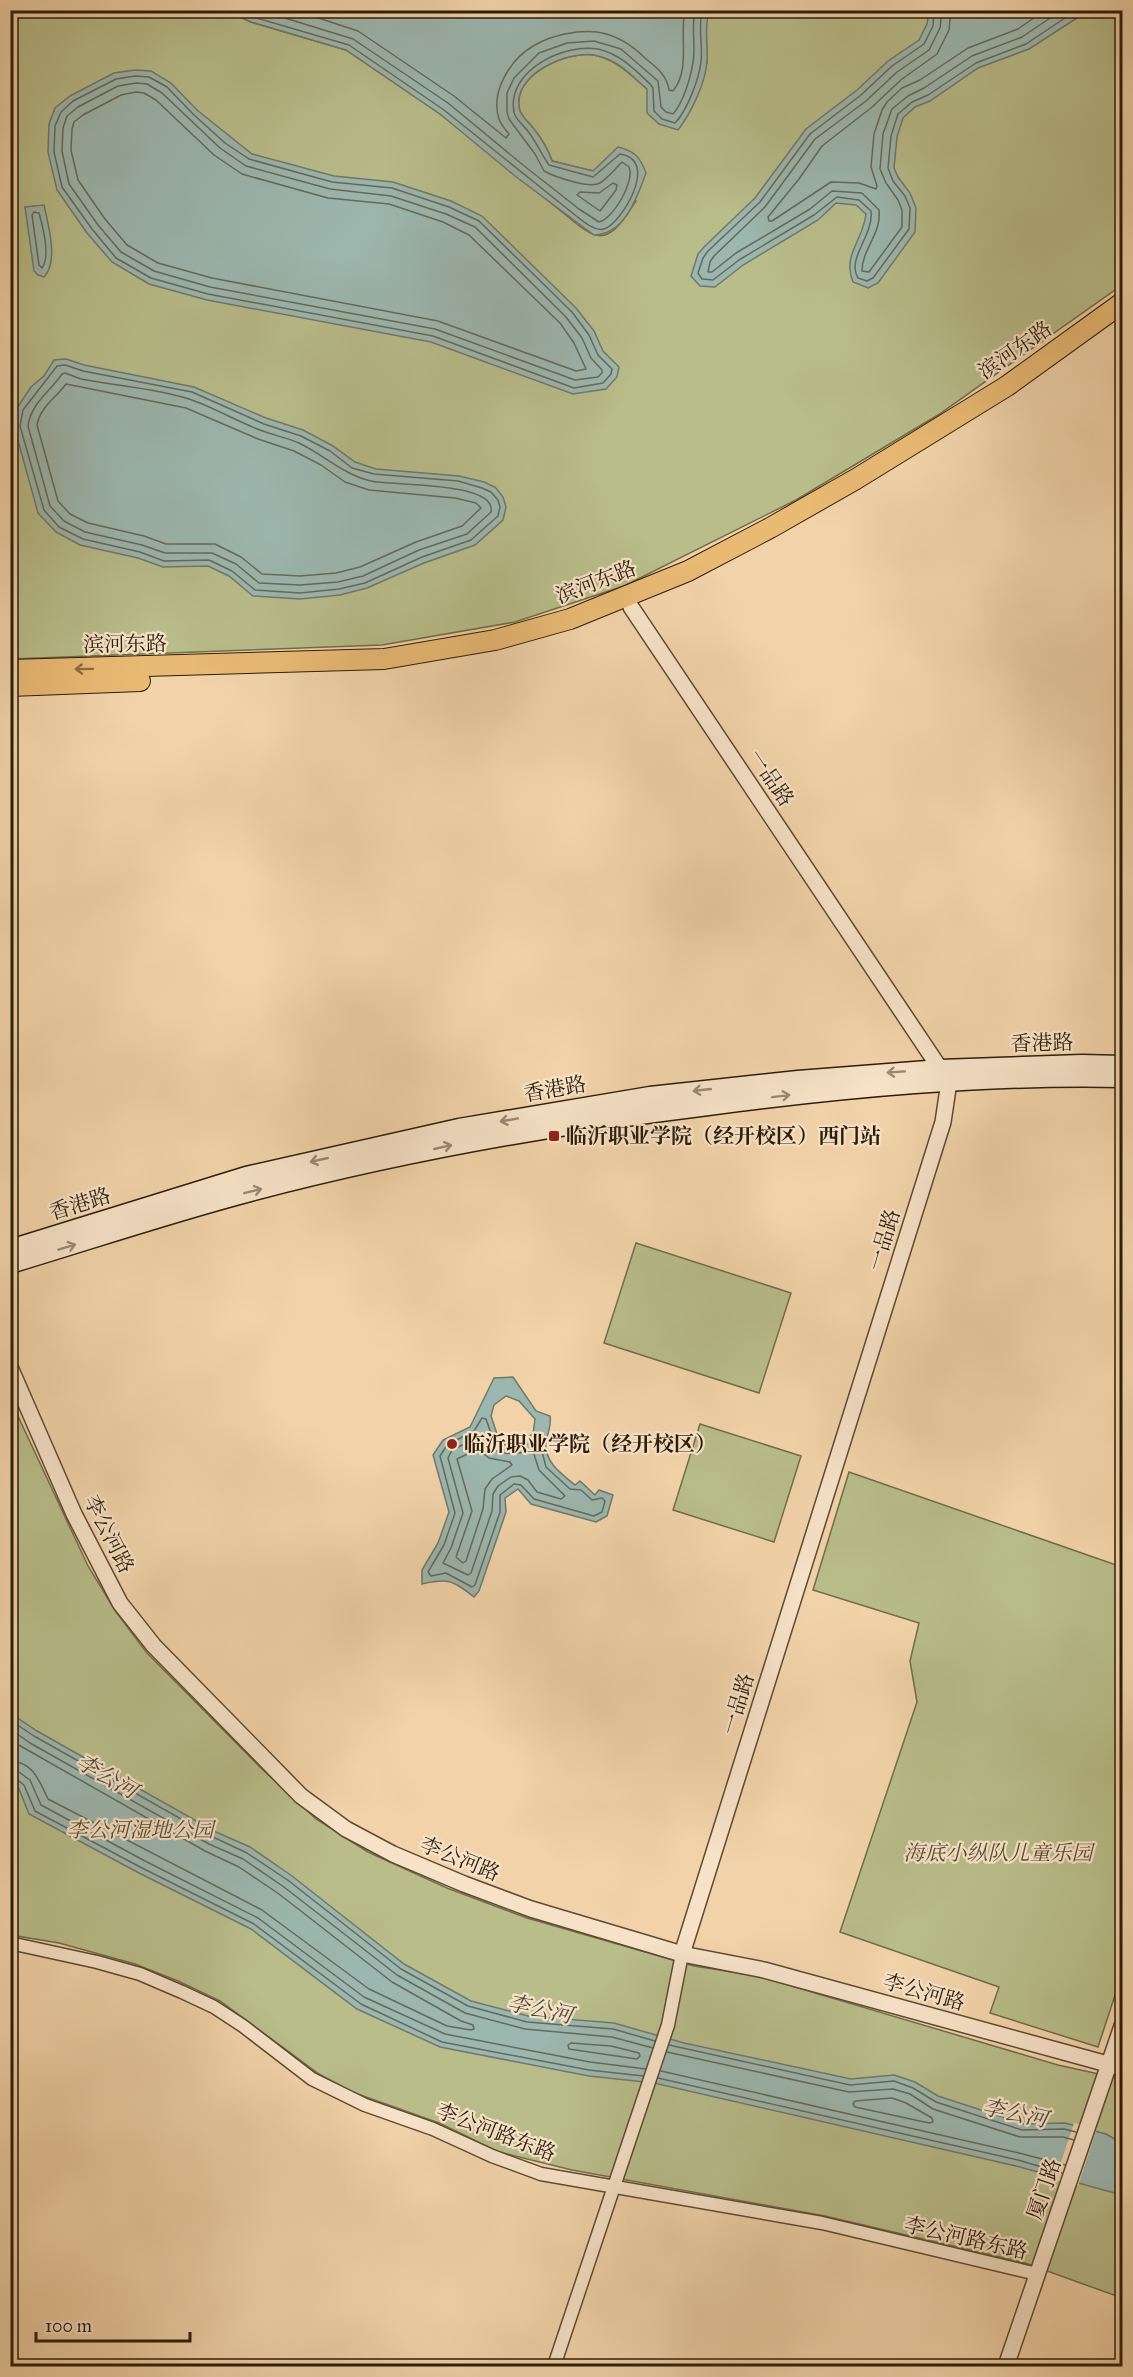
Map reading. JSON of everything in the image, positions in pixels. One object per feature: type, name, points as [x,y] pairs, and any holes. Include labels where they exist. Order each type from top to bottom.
[{"type":"main road","name":"滨河东路","points":[[10,670],[384,659],[495,640],[570,619],[688,571],[847,484],[1007,386],[1122,303]]},
{"type":"main road","name":"滨河东路","points":[[10,686],[386,670],[496,652],[568,632],[692,582],[779,536],[996,407],[1122,316]]},
{"type":"main road","name":"香港路","points":[[10,1264],[250,1192],[472,1141],[654,1113],[944,1076],[1082,1064],[1122,1065]]},
{"type":"main road","name":"香港路","points":[[10,1249],[246,1176],[459,1128],[650,1096],[798,1080],[944,1076],[1122,1078]]},
{"type":"street","name":"一品路","points":[[632,607],[944,1076],[939,1133],[682,1954]]},
{"type":"street","name":"李公河路","points":[[10,1367],[74,1514],[120,1603],[154,1646],[301,1796],[345,1829],[393,1854],[531,1909],[682,1954],[764,1970],[1116,2067]]},
{"type":"street","name":"李公河路东路","points":[[10,1943],[98,1962],[140,1974],[214,2007],[243,2026],[312,2079],[365,2105],[433,2129],[492,2156],[541,2174],[739,2206],[822,2223],[1037,2274]]},
{"type":"street","points":[[554,2367],[668,2025],[682,1954]]},
{"type":"street","name":"厦门路","points":[[1006,2367],[1096,2101],[1116,2067],[1122,2026]]},
{"type":"green space","points":[[10,11],[228,11],[251,22],[346,50],[440,114],[582,228],[600,236],[613,231],[636,201],[593,171],[552,161],[542,140],[520,111],[519,98],[524,86],[532,76],[558,60],[572,56],[598,56],[619,65],[647,89],[707,63],[706,22],[709,11],[1122,11],[1122,285],[938,415],[796,500],[624,586],[515,622],[382,645],[11,659]]},
{"type":"green space","points":[[636,1243],[791,1293],[759,1393],[604,1343]]},
{"type":"green space","name":"李公河湿地公园","points":[[10,1399],[88,1566],[116,1612],[147,1653],[261,1768],[316,1819],[368,1852],[447,1888],[527,1918],[694,1966],[758,1976],[1058,2065],[1122,2079],[1122,2298],[1025,2263],[825,2216],[572,2170],[499,2152],[439,2123],[352,2092],[319,2074],[220,2001],[178,1981],[135,1964],[59,1943],[11,1935]]},
{"type":"green space","points":[[700,1424],[801,1456],[774,1542],[673,1510]]},
{"type":"green space","name":"海底小纵队儿童乐园","points":[[849,1472],[1122,1567],[1122,1974],[1098,2047],[990,2013],[999,1987],[840,1932],[917,1702],[910,1661],[919,1623],[813,1590]]},
{"type":"water","points":[[1122,10],[1122,13],[1080,16],[1029,49],[978,68],[930,101],[915,107],[903,118],[897,137],[894,168],[910,193],[916,208],[915,232],[878,283],[868,288],[853,282],[850,272],[851,256],[866,214],[856,205],[836,203],[818,220],[743,265],[715,287],[700,286],[691,276],[698,254],[755,198],[806,129],[857,90],[888,61],[919,40],[927,24],[929,11]]},
{"type":"water","points":[[228,11],[709,11],[706,30],[707,62],[697,98],[678,130],[659,124],[647,113],[647,89],[619,65],[598,56],[572,56],[558,60],[532,76],[524,86],[519,98],[520,111],[542,140],[552,161],[593,171],[618,147],[633,153],[644,167],[646,173],[628,213],[614,229],[594,235],[515,176],[440,114],[346,50],[251,22]]},
{"type":"water","points":[[135,70],[151,71],[171,83],[197,110],[252,154],[334,176],[393,182],[451,201],[482,216],[576,308],[594,331],[603,351],[619,367],[617,377],[606,389],[573,394],[431,342],[207,300],[149,284],[112,262],[87,233],[57,190],[48,152],[49,124],[55,108],[70,96],[114,73]]},
{"type":"water","points":[[44,205],[52,253],[51,262],[44,277],[34,271],[25,207]]},
{"type":"water","points":[[66,359],[84,365],[194,387],[266,418],[303,430],[333,446],[355,462],[376,469],[459,476],[484,482],[495,487],[503,497],[506,507],[503,520],[475,545],[424,563],[367,588],[340,595],[300,599],[253,596],[229,576],[208,566],[163,567],[138,558],[80,545],[56,532],[38,513],[14,426],[17,408],[31,387],[44,376],[54,360]]},
{"type":"water","points":[[513,1377],[536,1411],[550,1416],[546,1451],[551,1462],[560,1472],[575,1485],[580,1481],[595,1495],[599,1490],[613,1495],[607,1516],[596,1522],[531,1504],[518,1489],[505,1498],[506,1512],[479,1591],[474,1597],[450,1582],[438,1581],[422,1584],[422,1570],[438,1543],[449,1512],[433,1455],[443,1440],[470,1427],[494,1378]],"holes":[[[506,1396],[519,1401],[535,1419],[533,1434],[519,1441],[498,1437],[491,1416],[494,1405]]]},
{"type":"water","name":"李公河","points":[[10,1713],[37,1731],[216,1832],[250,1847],[292,1876],[404,1964],[471,2001],[528,2016],[614,2023],[684,2043],[851,2079],[894,2075],[915,2082],[938,2096],[1024,2124],[1065,2123],[1106,2134],[1122,2143],[1122,2195],[1016,2166],[654,2083],[589,2076],[440,2047],[357,2009],[251,1929],[29,1814],[19,1789],[11,1782]]},
{"type":"pier","points":[[1074,2123],[1097,2128],[1078,2186],[1055,2180]]},
{"type":"place","name":"临沂职业学院（经开校区）西门站","points":[[554,1136]]},
{"type":"place","name":"临沂职业学院（经开校区）","points":[[452,1444]]}]
